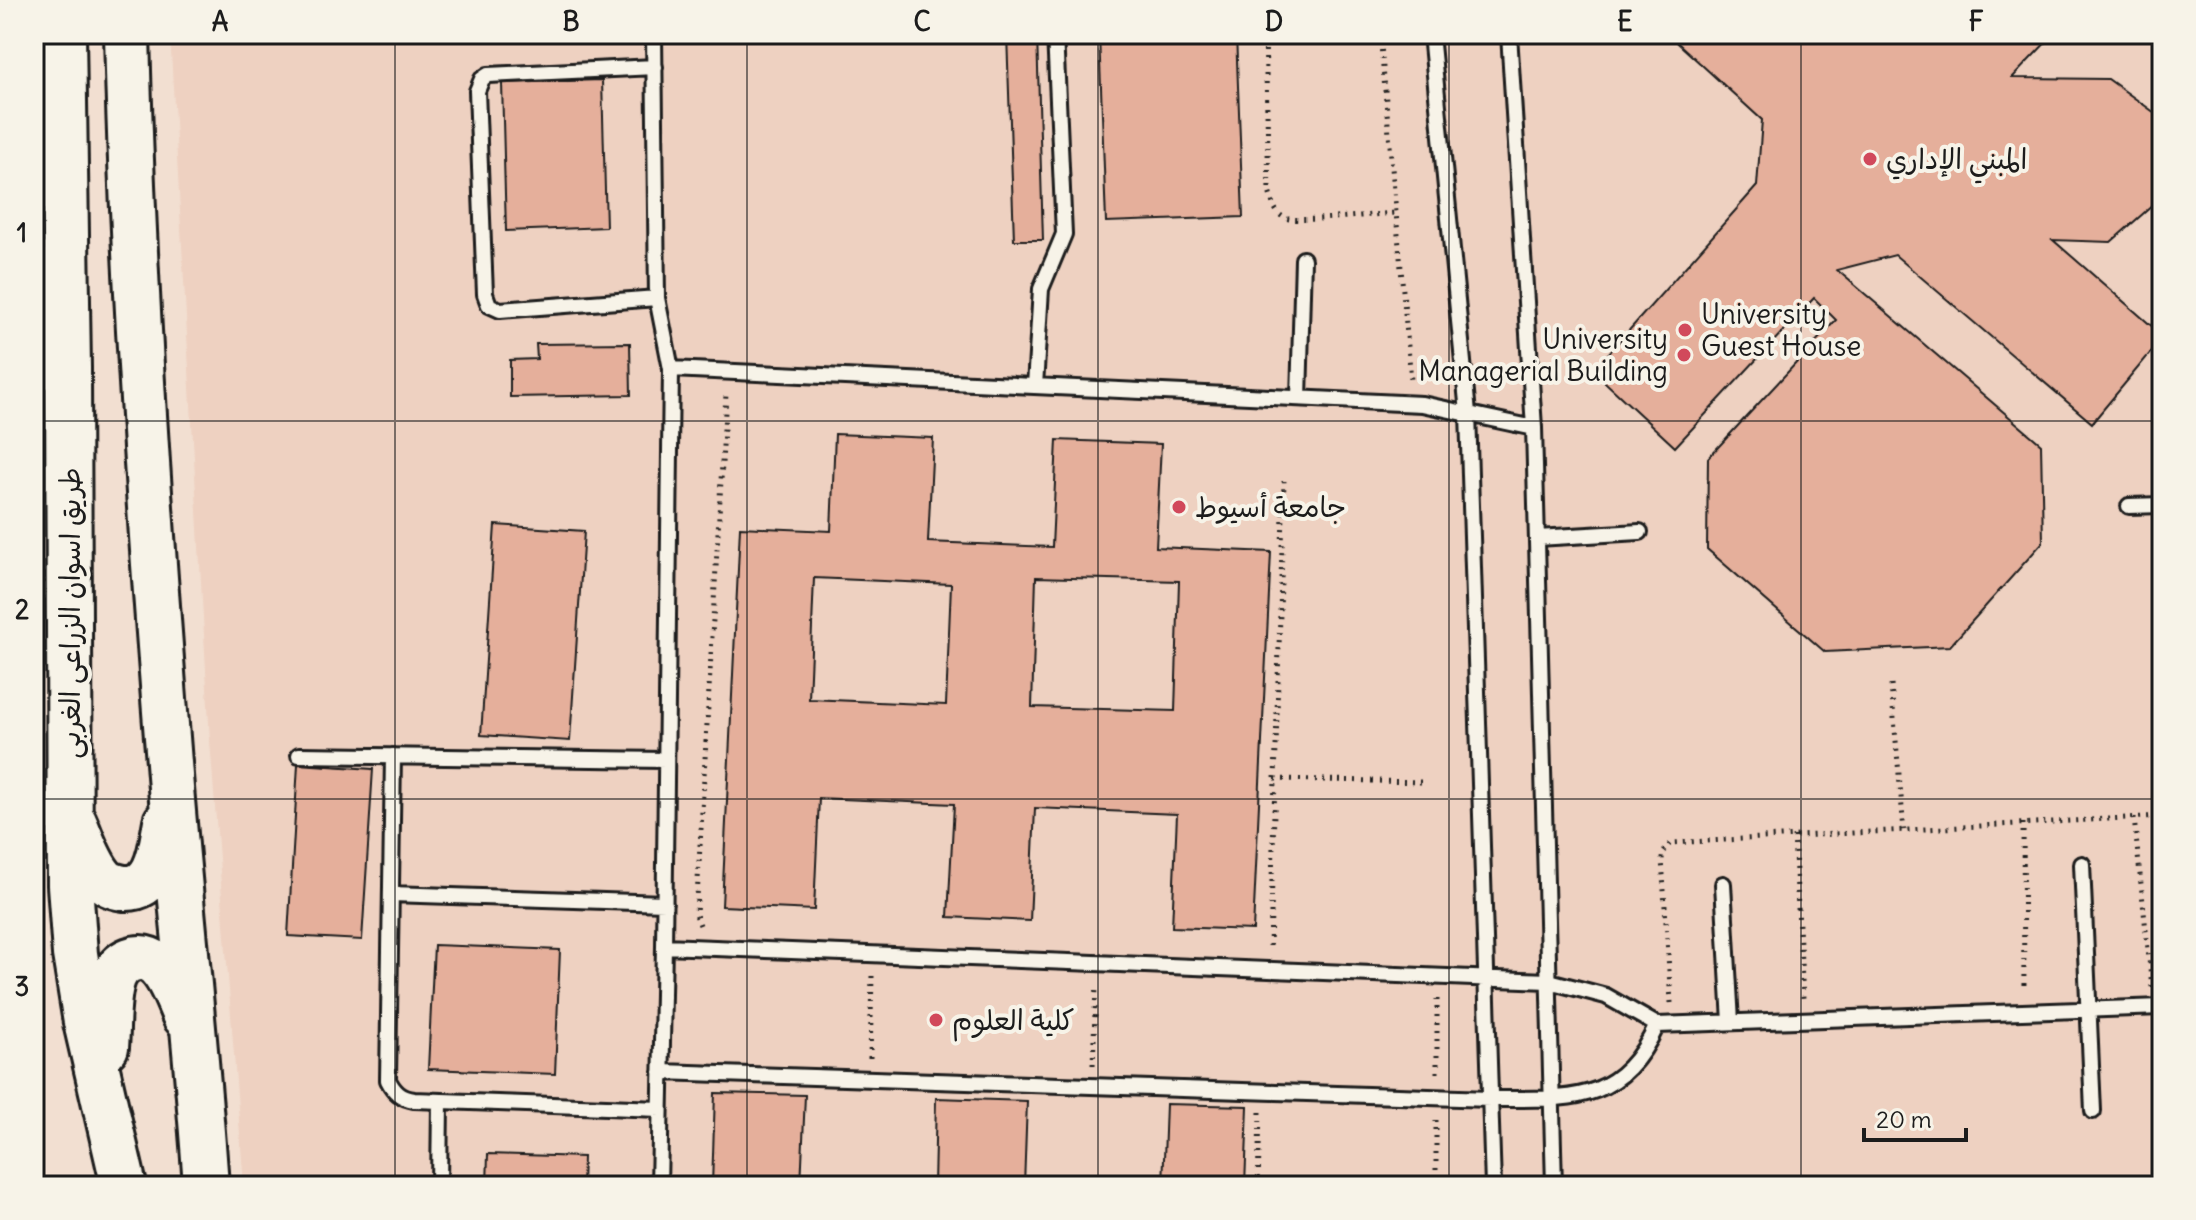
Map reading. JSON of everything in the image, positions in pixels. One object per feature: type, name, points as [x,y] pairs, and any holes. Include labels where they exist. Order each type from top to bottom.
[{"type":"main road","name":"طريق اسوان الزراعى الغربى","points":[[63,34],[72,816],[70,885],[75,954],[86,1022],[124,1186]]},
{"type":"main road","points":[[127,34],[131,200],[141,388],[171,791],[206,1186]]},
{"type":"main road","points":[[72,816],[103,879],[127,889],[151,877],[157,866],[171,791]]},
{"type":"main road","points":[[103,1089],[112,981],[117,969],[127,961],[140,958],[153,961],[163,970],[195,1036]]},
{"type":"lane","points":[[654,34],[657,298],[671,369],[659,1186]]},
{"type":"lane","points":[[1035,386],[1041,289],[1064,234],[1055,34]]},
{"type":"lane","points":[[1431,34],[1468,413],[1493,1186]]},
{"type":"lane","points":[[1509,34],[1534,428],[1554,1186]]},
{"type":"lane","points":[[655,67],[488,75],[482,79],[477,91],[485,294],[489,305],[500,310],[657,298]]},
{"type":"lane","points":[[1299,398],[1303,259]]},
{"type":"lane","points":[[671,369],[1413,403],[1534,428]]},
{"type":"lane","points":[[2129,506],[2162,505]]},
{"type":"lane","points":[[1537,538],[1640,532]]},
{"type":"lane","points":[[299,755],[666,760]]},
{"type":"lane","points":[[393,756],[388,1080],[392,1089],[406,1099],[660,1109]]},
{"type":"lane","points":[[2082,864],[2093,1111]]},
{"type":"lane","points":[[1723,884],[1731,1022]]},
{"type":"lane","points":[[391,894],[665,903]]},
{"type":"lane","points":[[664,946],[1549,981],[1606,996],[1664,1025],[2159,1008]]},
{"type":"lane","points":[[661,1072],[1490,1099],[1552,1098],[1580,1096],[1605,1087],[1628,1071],[1664,1025]]},
{"type":"lane","points":[[439,1186],[440,1101]]},
{"type":"path","points":[[1265,34],[1269,191],[1273,207],[1285,218],[1301,219],[1396,213]]},
{"type":"path","points":[[1380,34],[1413,403]]},
{"type":"path","points":[[706,928],[698,925],[696,915],[727,371]]},
{"type":"path","points":[[2156,432],[2162,423]]},
{"type":"path","points":[[1270,947],[1284,481]]},
{"type":"path","points":[[1891,685],[1904,830]]},
{"type":"path","points":[[1275,779],[1424,782]]},
{"type":"path","points":[[1664,1025],[1662,859],[1666,847],[1677,841],[2162,816]]},
{"type":"path","points":[[2134,818],[2159,1008]]},
{"type":"path","points":[[2023,823],[2024,1012]]},
{"type":"path","points":[[1794,836],[1805,1020]]},
{"type":"path","points":[[1254,946],[1285,947]]},
{"type":"path","points":[[870,1079],[873,955]]},
{"type":"path","points":[[1093,1086],[1097,963]]},
{"type":"path","points":[[1436,1186],[1437,976]]},
{"type":"path","points":[[1258,1186],[1260,1091]]},
{"type":"shaded area","name":"جامعة أسيوط","points":[[170,34],[2162,34],[2162,1186],[244,1186],[210,741]]},
{"type":"building","points":[[1007,34],[1037,34],[1043,240],[1014,240]]},
{"type":"building","points":[[1099,34],[1236,34],[1243,217],[1106,222]]},
{"type":"building","name":"University Managerial Building","points":[[1668,34],[2054,34],[2012,78],[2108,79],[2162,118],[2162,197],[2111,242],[2053,240],[2162,335],[2162,339],[2092,423],[1895,255],[1837,270],[2041,444],[2043,542],[1950,646],[1825,652],[1707,549],[1708,458],[1836,320],[1814,298],[1675,447],[1593,371],[1757,186],[1762,120]]},
{"type":"building","points":[[602,80],[606,227],[506,231],[502,83]]},
{"type":"building","points":[[630,343],[631,395],[510,397],[510,360],[537,359],[536,344]]},
{"type":"building","points":[[835,434],[933,438],[928,542],[1052,547],[1057,440],[1161,444],[1156,547],[1271,552],[1253,930],[1172,927],[1177,814],[1035,808],[1030,921],[948,917],[954,804],[819,798],[814,910],[722,906],[740,527],[831,531]],"holes":[[[1036,577],[1179,581],[1175,711],[1032,707]],[[814,578],[951,584],[946,705],[809,699]]]},
{"type":"building","points":[[495,525],[584,531],[570,741],[481,735]]},
{"type":"building","points":[[298,764],[373,769],[362,940],[288,936]]},
{"type":"building","points":[[434,945],[560,950],[555,1074],[428,1069]]},
{"type":"building","points":[[715,1093],[805,1095],[801,1186],[712,1186]]},
{"type":"building","points":[[936,1098],[1027,1101],[1024,1186],[934,1186]]},
{"type":"building","points":[[1166,1104],[1248,1106],[1245,1186],[1163,1186]]},
{"type":"building","points":[[488,1154],[583,1157],[582,1186],[487,1186]]},
{"type":"place","name":"المبني الإداري","points":[[1870,159]]},
{"type":"place","name":"University Guest House","points":[[1685,330]]},
{"type":"place","name":"University Managerial Building","points":[[1684,355]]},
{"type":"place","name":"جامعة أسيوط","points":[[1179,507]]},
{"type":"place","name":"كلية العلوم","points":[[936,1020]]}]
